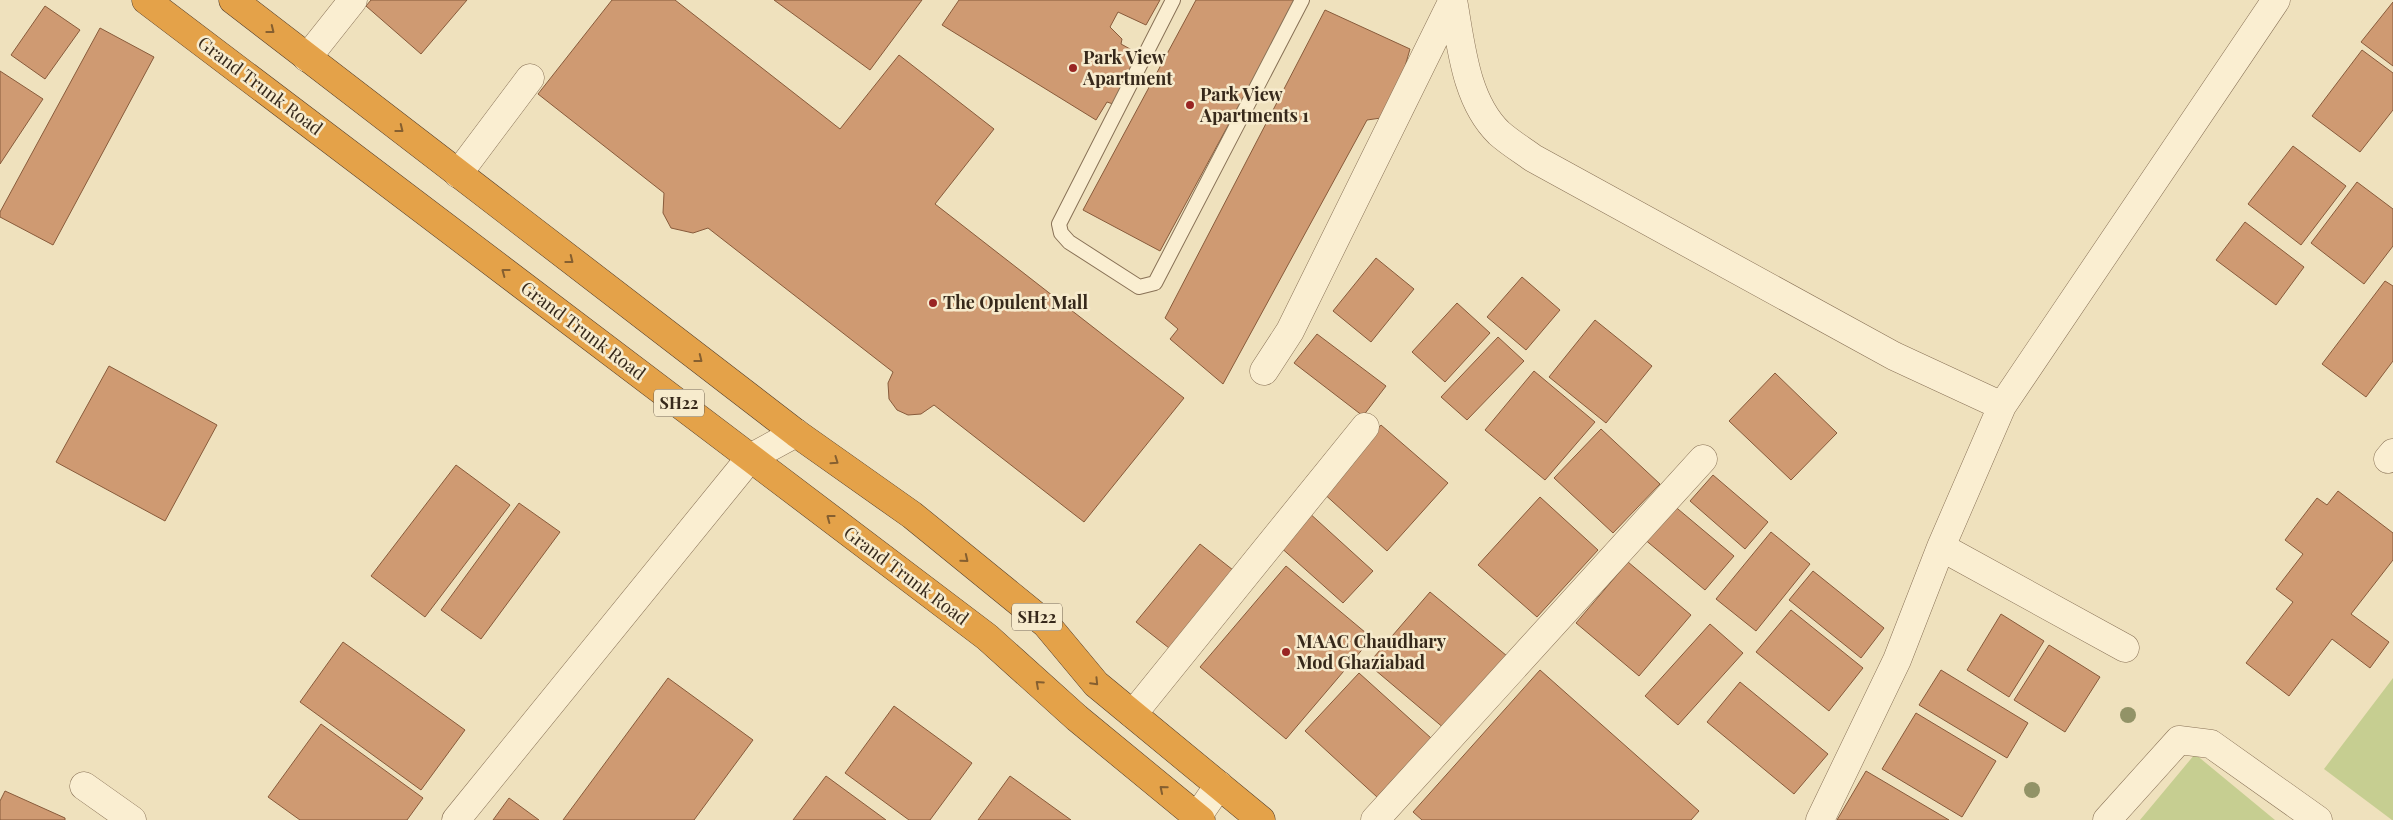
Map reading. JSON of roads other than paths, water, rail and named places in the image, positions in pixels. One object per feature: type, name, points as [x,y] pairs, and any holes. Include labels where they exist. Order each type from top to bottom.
[{"type":"highway","name":"Grand Trunk Road","points":[[146,0],[987,637],[1077,718],[1198,819]]},
{"type":"highway","name":"SH22","points":[[233,0],[796,433],[912,515],[1046,624],[1096,684],[1261,820]]},
{"type":"street","points":[[307,58],[353,0]]},
{"type":"street","points":[[1264,372],[1290,331],[1453,0]]},
{"type":"street","points":[[1453,0],[1464,57],[1476,100],[1498,132],[1533,158],[1894,356],[2002,406]]},
{"type":"street","points":[[1820,820],[1897,660],[1941,547],[2002,406],[2276,0]]},
{"type":"street","points":[[458,174],[530,78]]},
{"type":"street","points":[[1133,714],[1365,427]]},
{"type":"street","points":[[456,820],[750,458],[796,433]]},
{"type":"street","points":[[1375,820],[1703,459]]},
{"type":"street","points":[[1941,547],[2125,648]]},
{"type":"street","points":[[2107,820],[2179,740],[2211,744],[2318,820]]},
{"type":"street","points":[[1198,819],[1219,785]]},
{"type":"street","points":[[84,786],[132,820]]},
{"type":"lane","points":[[1173,0],[1059,224],[1061,233],[1069,242],[1139,287],[1155,283],[1302,0]]},
{"type":"place","name":"Park View Apartment","points":[[1073,68]]},
{"type":"place","name":"Park View Apartments 1","points":[[1190,105]]},
{"type":"place","name":"The Opulent Mall","points":[[933,303]]},
{"type":"place","name":"MAAC Chaudhary Mod Ghaziabad","points":[[1286,652]]}]
